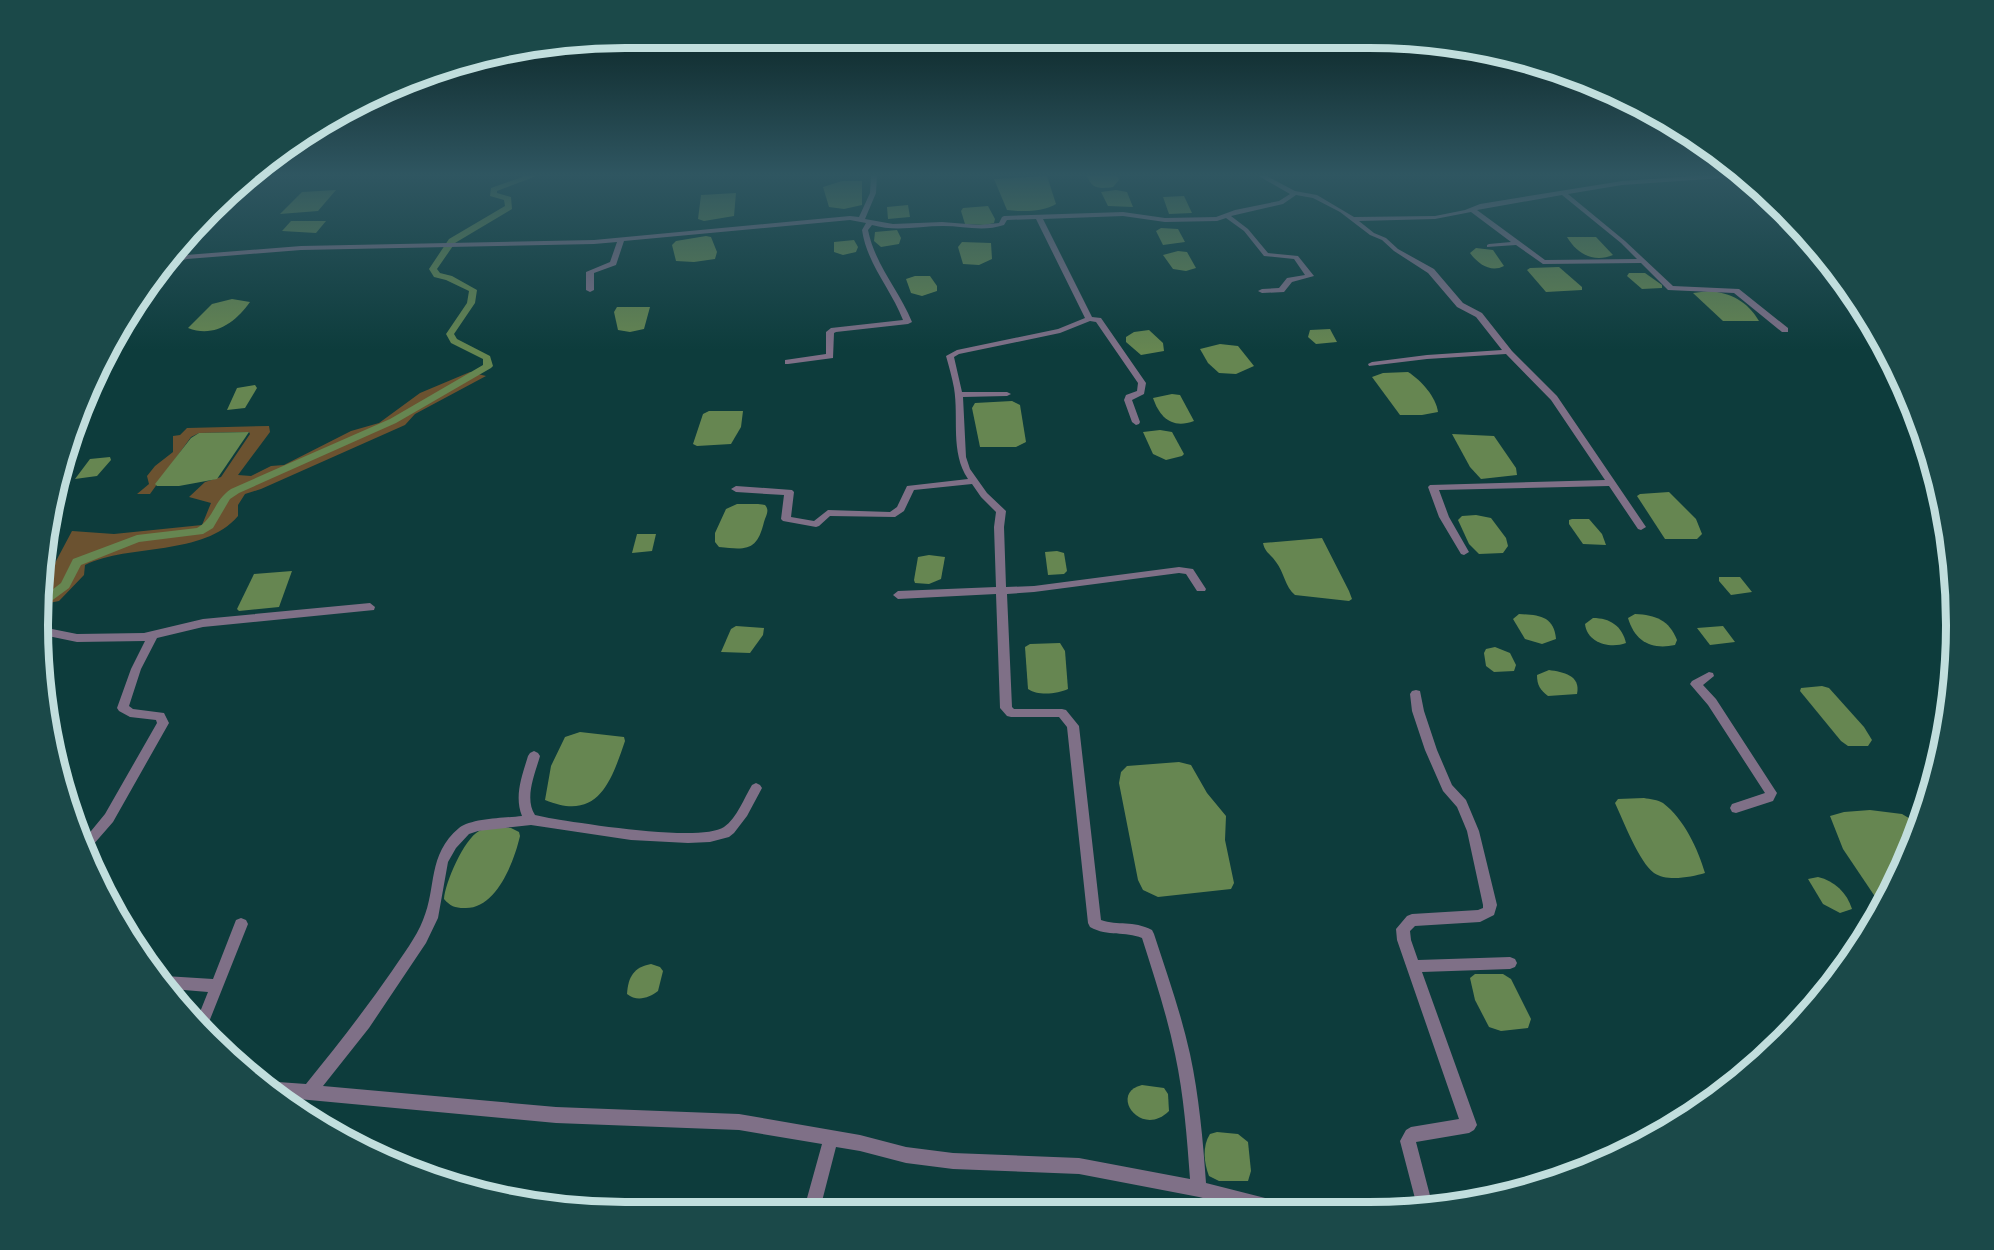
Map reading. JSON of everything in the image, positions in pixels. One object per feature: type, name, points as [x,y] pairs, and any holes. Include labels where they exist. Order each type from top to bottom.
[{"type":"street","points":[[180,258],[313,248],[621,240],[694,233]]},
{"type":"street","points":[[788,362],[830,356],[830,332],[834,330],[908,322],[902,306],[895,299],[873,262],[866,233]]},
{"type":"street","points":[[1047,233],[1089,319]]},
{"type":"street","points":[[1249,233],[1268,256],[1296,257],[1310,276],[1290,280],[1281,290],[1262,291]]},
{"type":"street","points":[[1374,233],[1431,271],[1460,305],[1479,315],[1508,352],[1554,398],[1586,441],[1610,483],[1641,527]]},
{"type":"street","points":[[1505,233],[1543,262],[1641,261]]},
{"type":"street","points":[[1611,233],[1671,288],[1736,291],[1785,330]]},
{"type":"street","points":[[590,290],[590,272],[613,263],[621,240]]},
{"type":"street","points":[[1489,246],[1518,243]]},
{"type":"street","points":[[1136,422],[1128,400],[1129,397],[1141,392],[1142,383],[1100,322],[1089,319],[1060,331],[953,354],[950,359],[958,395],[962,457],[973,481],[1001,511],[1006,708],[1011,713],[1062,713],[1073,726],[1095,923],[1102,928],[1139,929],[1147,934],[1172,1013],[1186,1070],[1195,1135],[1199,1189]]},
{"type":"street","points":[[1372,364],[1427,357],[1508,352]]},
{"type":"street","points":[[958,395],[1007,394]]},
{"type":"street","points":[[736,489],[789,492],[786,519],[816,524],[824,515],[832,512],[892,515],[901,509],[906,491],[910,488],[973,481]]},
{"type":"street","points":[[1464,552],[1444,517],[1433,487],[1610,483]]},
{"type":"street","points":[[898,595],[1044,588],[1179,570],[1189,571],[1201,589]]},
{"type":"street","points":[[52,633],[92,638],[153,635],[203,623],[370,607]]},
{"type":"street","points":[[90,840],[118,804],[163,723],[160,716],[130,713],[123,708],[136,669],[153,635]]},
{"type":"street","points":[[1709,676],[1696,684],[1725,722],[1771,793],[1769,797],[1736,808]]},
{"type":"street","points":[[1416,694],[1418,711],[1431,750],[1447,788],[1462,804],[1473,831],[1478,864],[1490,905],[1489,911],[1480,916],[1421,919],[1406,924],[1403,935],[1469,1125],[1411,1135],[1408,1141],[1423,1199]]},
{"type":"street","points":[[531,820],[526,815],[524,801],[534,756]]},
{"type":"street","points":[[310,1092],[364,1023],[421,939],[431,918],[442,861],[452,844],[465,830],[478,826],[531,820],[679,839],[709,838],[732,828],[756,788]]},
{"type":"street","points":[[204,1019],[241,924]]},
{"type":"street","points":[[1413,966],[1510,963]]},
{"type":"street","points":[[172,983],[215,986]]},
{"type":"street","points":[[283,1090],[556,1115],[740,1122],[831,1138],[906,1155],[953,1161],[1079,1166],[1199,1189],[1243,1202]]},
{"type":"street","points":[[814,1202],[831,1138]]},
{"type":"shaded area","points":[[875,233],[899,233],[901,238],[899,244],[881,247],[874,241]]},
{"type":"shaded area","points":[[1157,233],[1180,233],[1185,242],[1163,245]]},
{"type":"shaded area","points":[[711,237],[717,252],[715,259],[694,262],[676,261],[672,245],[676,241]]},
{"type":"shaded area","points":[[1567,237],[1596,237],[1613,255],[1599,258],[1587,255],[1576,248]]},
{"type":"shaded area","points":[[854,240],[858,247],[856,252],[843,255],[834,252],[834,242]]},
{"type":"shaded area","points":[[962,242],[991,243],[992,259],[979,265],[963,264],[958,247]]},
{"type":"shaded area","points":[[1476,248],[1493,250],[1504,266],[1490,268],[1481,264],[1470,253]]},
{"type":"shaded area","points":[[1178,251],[1187,252],[1196,268],[1186,271],[1173,269],[1163,255]]},
{"type":"shaded area","points":[[1559,267],[1582,287],[1582,290],[1546,292],[1527,270]]},
{"type":"shaded area","points":[[1629,273],[1645,273],[1662,285],[1662,288],[1642,289],[1627,276]]},
{"type":"shaded area","points":[[915,276],[930,276],[937,286],[937,291],[922,296],[911,293],[906,279]]},
{"type":"shaded area","points":[[1709,291],[1738,299],[1759,321],[1723,321],[1693,293]]},
{"type":"shaded area","points":[[232,299],[250,302],[231,322],[215,330],[198,331],[188,328],[212,304]]},
{"type":"shaded area","points":[[617,307],[650,307],[644,329],[630,332],[618,330],[614,312]]},
{"type":"shaded area","points":[[1330,329],[1337,342],[1316,344],[1308,337],[1310,330]]},
{"type":"shaded area","points":[[1149,330],[1163,343],[1164,351],[1141,355],[1126,342],[1126,337],[1134,332]]},
{"type":"shaded area","points":[[1220,344],[1238,346],[1254,366],[1236,374],[1219,373],[1208,363],[1200,349]]},
{"type":"shaded area","points":[[470,372],[486,376],[415,414],[405,425],[245,494],[238,505],[238,516],[223,529],[206,538],[186,544],[103,558],[85,565],[84,575],[59,601],[49,603],[51,571],[72,531],[114,534],[202,525],[211,503],[189,497],[205,482],[221,477],[250,434],[249,432],[199,433],[191,437],[150,494],[137,494],[149,484],[147,476],[155,466],[173,452],[173,436],[180,435],[187,428],[269,426],[270,432],[238,475],[251,476],[271,466],[284,465],[351,431],[379,423],[420,393]]},
{"type":"shaded area","points":[[1408,372],[1427,389],[1438,412],[1400,415],[1372,377],[1383,373]]},
{"type":"shaded area","points":[[255,385],[257,388],[245,408],[227,410],[237,388]]},
{"type":"shaded area","points":[[1172,394],[1180,395],[1194,421],[1179,424],[1163,416],[1153,398]]},
{"type":"shaded area","points":[[1012,401],[1020,405],[1026,442],[1016,447],[980,447],[972,408],[975,403]]},
{"type":"shaded area","points":[[709,411],[743,411],[741,427],[731,444],[697,446],[693,444],[703,414]]},
{"type":"shaded area","points":[[1160,430],[1172,432],[1184,454],[1182,456],[1166,460],[1153,454],[1143,432]]},
{"type":"shaded area","points":[[249,432],[217,479],[179,486],[157,486],[155,484],[191,438],[199,433]]},
{"type":"shaded area","points":[[1452,434],[1494,436],[1516,468],[1517,475],[1481,479],[1470,467]]},
{"type":"shaded area","points":[[110,457],[111,460],[97,476],[75,479],[90,459]]},
{"type":"shaded area","points":[[1669,492],[1696,519],[1702,534],[1697,539],[1665,539],[1637,496]]},
{"type":"shaded area","points":[[737,504],[765,505],[767,511],[758,539],[744,548],[719,547],[715,542],[715,533],[726,509]]},
{"type":"shaded area","points":[[1476,515],[1491,518],[1506,538],[1508,546],[1503,553],[1479,554],[1469,544],[1458,520],[1462,516]]},
{"type":"shaded area","points":[[1589,519],[1602,534],[1606,545],[1583,544],[1569,524],[1569,520]]},
{"type":"shaded area","points":[[637,534],[656,534],[652,551],[632,553]]},
{"type":"shaded area","points":[[1322,538],[1349,591],[1352,599],[1349,601],[1295,595],[1263,543]]},
{"type":"shaded area","points":[[1045,552],[1064,553],[1067,571],[1064,574],[1048,575]]},
{"type":"shaded area","points":[[929,555],[945,557],[941,579],[929,584],[915,583],[918,557]]},
{"type":"shaded area","points":[[292,571],[279,607],[239,611],[237,609],[254,574]]},
{"type":"shaded area","points":[[1719,577],[1740,577],[1752,592],[1731,595],[1719,581]]},
{"type":"shaded area","points":[[1519,614],[1539,616],[1549,621],[1555,631],[1556,639],[1542,644],[1525,639],[1513,619]]},
{"type":"shaded area","points":[[1635,614],[1655,617],[1666,623],[1677,640],[1675,645],[1652,645],[1640,638],[1628,618]]},
{"type":"shaded area","points":[[1593,618],[1614,624],[1622,632],[1626,643],[1607,645],[1595,640],[1590,636],[1585,624]]},
{"type":"shaded area","points":[[736,626],[764,628],[763,635],[750,653],[721,652],[731,629]]},
{"type":"shaded area","points":[[1723,626],[1735,642],[1710,645],[1697,628]]},
{"type":"shaded area","points":[[1060,643],[1065,651],[1068,689],[1048,694],[1028,689],[1025,647],[1030,644]]},
{"type":"shaded area","points":[[1495,647],[1510,653],[1516,665],[1514,671],[1494,672],[1486,666],[1484,653],[1486,649]]},
{"type":"shaded area","points":[[1549,670],[1565,673],[1574,679],[1578,688],[1577,694],[1548,696],[1545,694],[1538,684],[1537,675]]},
{"type":"shaded area","points":[[1822,686],[1829,688],[1864,727],[1872,740],[1868,746],[1848,746],[1841,741],[1800,691],[1801,688]]},
{"type":"shaded area","points":[[580,732],[624,737],[625,741],[620,756],[608,783],[590,802],[578,806],[545,800],[551,766],[565,737]]},
{"type":"shaded area","points":[[1179,762],[1191,765],[1207,793],[1226,816],[1225,840],[1234,883],[1231,889],[1158,897],[1143,890],[1138,880],[1119,783],[1121,772],[1127,766]]},
{"type":"shaded area","points":[[1644,798],[1663,803],[1677,817],[1694,845],[1705,873],[1672,878],[1659,876],[1648,868],[1615,803],[1618,799]]},
{"type":"shaded area","points":[[1870,810],[1902,814],[1912,820],[1902,846],[1877,899],[1843,849],[1830,816],[1844,812]]},
{"type":"shaded area","points":[[493,827],[511,828],[519,832],[517,847],[508,871],[494,893],[485,901],[475,907],[453,906],[444,899],[456,862],[473,836],[479,831]]},
{"type":"shaded area","points":[[1818,877],[1840,888],[1852,909],[1840,913],[1823,904],[1808,879]]},
{"type":"shaded area","points":[[651,964],[660,967],[663,971],[658,991],[643,998],[635,998],[627,994],[629,983],[636,970]]},
{"type":"shaded area","points":[[1475,974],[1503,974],[1511,979],[1531,1019],[1528,1028],[1501,1031],[1489,1027],[1475,1000],[1470,978]]},
{"type":"shaded area","points":[[1142,1085],[1164,1088],[1168,1094],[1169,1111],[1158,1118],[1148,1120],[1132,1111],[1128,1104],[1128,1096],[1132,1090]]},
{"type":"shaded area","points":[[1217,1132],[1238,1134],[1248,1142],[1251,1171],[1248,1181],[1219,1181],[1209,1176],[1205,1149],[1210,1134]]},
{"type":"waterway","points":[[49,598],[65,585],[77,562],[137,539],[199,531],[209,526],[226,497],[235,491],[393,421],[488,366],[487,358],[454,341],[450,334],[471,303],[473,290],[449,278],[437,275],[433,269],[452,241],[465,233]]}]
